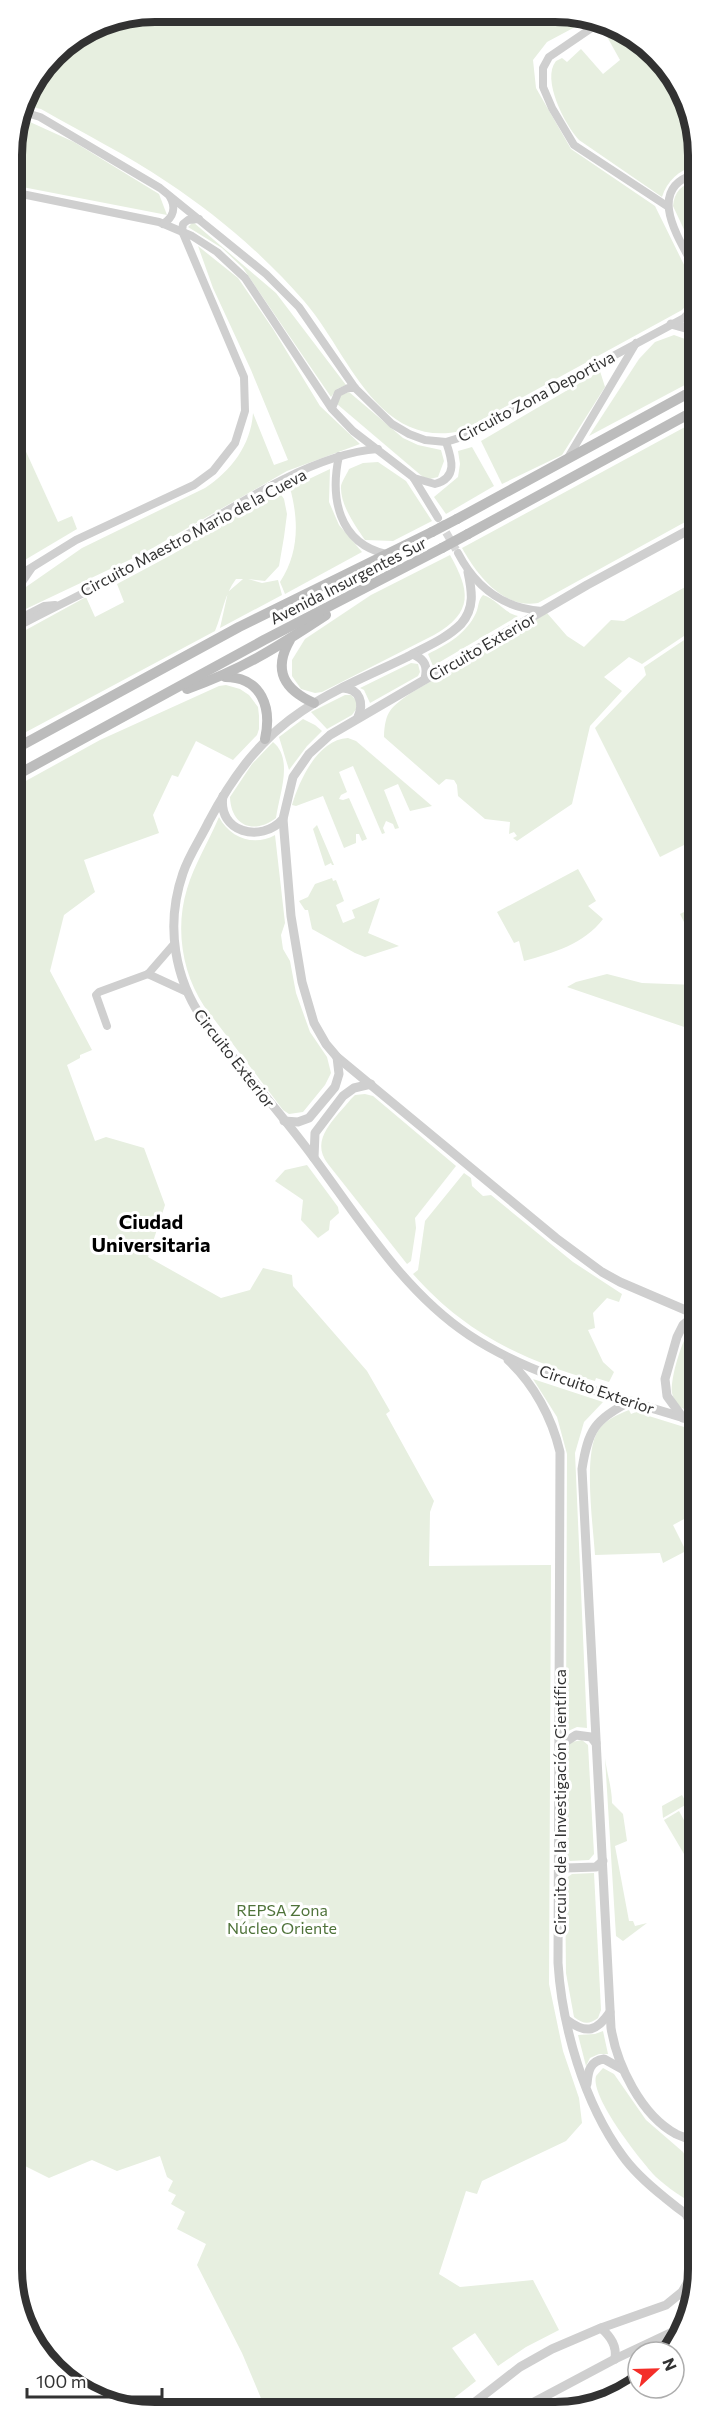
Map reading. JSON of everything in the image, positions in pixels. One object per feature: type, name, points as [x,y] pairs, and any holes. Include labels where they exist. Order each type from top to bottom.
[{"type":"main road","name":"Avenida Insurgentes Sur","points":[[23,745],[239,627],[457,519],[688,393]]},
{"type":"main road","name":"Avenida Insurgentes Sur","points":[[23,772],[688,414]]},
{"type":"main road","points":[[158,699],[222,677],[291,640],[357,594]]},
{"type":"main road","points":[[291,640],[283,659],[285,681],[297,696],[314,703]]},
{"type":"main road","points":[[222,677],[233,677],[247,682],[262,696],[268,710],[265,739]]},
{"type":"street","points":[[591,28],[549,57],[543,68],[543,87],[552,108],[574,145],[667,206]]},
{"type":"street","name":"Circuito Zona Deportiva","points":[[30,114],[40,117],[92,146],[170,196],[200,220],[286,292],[299,307],[355,388],[400,429],[418,438],[446,442],[462,437],[637,341],[684,318],[688,314]]},
{"type":"street","points":[[688,178],[678,183],[670,194],[667,206],[688,255]]},
{"type":"street","points":[[23,194],[163,224],[182,231],[217,252],[245,278],[332,408],[353,431],[413,477],[438,518]]},
{"type":"street","points":[[163,224],[171,217],[174,209],[170,196]]},
{"type":"street","points":[[23,573],[86,534],[194,485],[213,471],[228,453],[243,422],[246,388],[240,364],[182,231],[182,227],[188,220],[200,220]]},
{"type":"street","points":[[671,324],[688,329]]},
{"type":"street","points":[[567,459],[637,341]]},
{"type":"street","points":[[332,408],[338,393],[348,388],[355,388]]},
{"type":"street","points":[[413,477],[435,484],[447,478],[452,470],[453,462],[446,442]]},
{"type":"street","name":"Circuito Maestro Mario de la Cueva","points":[[23,624],[144,561],[266,489],[339,456],[378,449]]},
{"type":"street","points":[[339,456],[335,483],[336,500],[344,525],[358,541],[371,551],[388,554]]},
{"type":"street","name":"Circuito Exterior","points":[[687,1311],[620,1282],[602,1272],[555,1238],[337,1057],[326,1044],[314,1023],[302,982],[289,898],[283,819],[288,791],[301,764],[330,735],[542,611],[688,531]]},
{"type":"street","name":"Circuito Exterior","points":[[458,553],[468,572],[472,593],[470,608],[461,623],[441,640],[314,703],[265,739],[243,764],[223,794],[183,871],[175,908],[174,944],[178,969],[187,993],[206,1024],[314,1158],[396,1266],[436,1310],[471,1336],[532,1368],[687,1419]]},
{"type":"street","points":[[23,581],[33,566]]},
{"type":"street","name":"Circuito Exterior","points":[[468,572],[483,587],[509,605],[520,609],[542,611]]},
{"type":"street","points":[[23,617],[44,606],[59,604]]},
{"type":"street","points":[[413,654],[423,659],[427,668],[425,679]]},
{"type":"street","points":[[343,688],[351,689],[359,697],[361,705],[358,717]]},
{"type":"street","points":[[223,794],[222,806],[227,817],[240,830],[252,833],[265,832],[283,819]]},
{"type":"street","points":[[107,1026],[96,995],[148,974],[174,944]]},
{"type":"street","points":[[148,974],[187,993]]},
{"type":"street","points":[[284,1121],[298,1122],[309,1118],[335,1087],[339,1074],[337,1057]]},
{"type":"street","points":[[314,1158],[315,1133],[343,1096],[354,1088],[371,1084]]},
{"type":"street","points":[[683,1418],[667,1396],[665,1379],[677,1336],[687,1322]]},
{"type":"street","name":"Circuito de la Investigación Científica","points":[[502,1354],[520,1371],[534,1391],[556,1434],[560,1452],[558,1963],[567,2020],[577,2062],[602,2124],[622,2156],[644,2180],[687,2216]]},
{"type":"street","name":"Circuito de la Investigación Científica","points":[[631,1401],[611,1411],[592,1430],[585,1448],[582,1469],[610,2012],[613,2042],[622,2069],[635,2091],[661,2122],[677,2134],[687,2138]]},
{"type":"street","points":[[559,1746],[576,1735],[585,1734],[596,1743]]},
{"type":"street","points":[[559,1862],[566,1868],[596,1867],[603,1861]]},
{"type":"street","points":[[567,2020],[578,2028],[594,2029],[610,2012]]},
{"type":"street","points":[[588,2092],[588,2076],[592,2064],[604,2059],[622,2069]]},
{"type":"street","points":[[475,2402],[520,2367],[552,2349],[601,2328],[666,2305],[682,2292],[686,2285]]},
{"type":"street","points":[[601,2328],[609,2334],[615,2346],[615,2360]]},
{"type":"street","points":[[534,2402],[670,2333]]},
{"type":"green space","points":[[554,22],[579,25],[547,42],[533,60],[536,88],[571,149],[655,206],[688,273],[688,303],[682,310],[461,431],[439,433],[418,430],[399,421],[382,408],[360,383],[304,301],[240,237],[152,172],[41,109],[32,107],[36,97],[61,61],[89,40],[130,25],[147,23]]},
{"type":"green space","points":[[605,33],[621,40],[649,61],[670,89],[683,121],[688,169],[674,177],[662,197],[579,140],[567,124],[553,90],[552,69],[556,61],[562,58],[567,62],[581,49],[603,74],[620,60]]},
{"type":"green space","points":[[27,121],[74,142],[159,194],[167,215],[23,187],[23,147]]},
{"type":"green space","points":[[688,184],[688,238],[673,206],[675,197]]},
{"type":"green space","points":[[193,222],[276,293],[346,385],[337,389],[331,397],[243,268],[222,248],[188,227]]},
{"type":"green space","points":[[198,246],[238,278],[273,329],[320,406],[360,444],[287,471],[144,553],[23,610],[23,589],[82,548],[205,488],[223,474],[244,446],[253,413],[274,465],[288,460],[251,370],[213,288]]},
{"type":"green space","points":[[674,335],[688,340],[688,383],[589,436],[639,359],[655,342]]},
{"type":"green space","points":[[600,371],[605,387],[562,455],[502,484],[481,441]]},
{"type":"green space","points":[[349,392],[403,438],[418,445],[441,450],[444,461],[438,477],[430,479],[423,477],[337,404],[341,395]]},
{"type":"green space","points":[[688,425],[688,520],[538,603],[513,601],[493,588],[475,569],[462,548]]},
{"type":"green space","points":[[23,445],[58,522],[72,516],[77,529],[23,561]]},
{"type":"green space","points":[[472,447],[494,486],[446,514],[434,497],[458,477],[460,464],[458,451]]},
{"type":"green space","points":[[378,462],[406,481],[432,521],[393,541],[365,540],[349,514],[341,493],[341,486],[349,469],[363,463]]},
{"type":"green space","points":[[330,469],[329,502],[339,525],[362,552],[285,594],[280,582],[291,560],[296,525],[290,488]]},
{"type":"green space","points":[[278,490],[284,499],[287,514],[279,566],[265,581],[248,579],[262,583],[278,580],[282,595],[220,628],[227,594],[215,631],[23,734],[23,632],[86,597],[95,617],[124,602],[117,584],[173,554]],"holes":[[[236,579],[243,579],[229,591]]]},
{"type":"green space","points":[[450,555],[462,579],[464,590],[462,609],[456,618],[434,635],[322,692],[315,693],[301,689],[292,676],[292,660],[305,639],[371,595]]},
{"type":"green space","points":[[688,586],[688,633],[642,664],[629,657],[604,677],[622,691],[590,726],[572,804],[517,841],[513,838],[517,836],[514,832],[509,834],[510,822],[485,819],[458,796],[454,780],[446,779],[439,785],[384,737],[390,710],[398,702],[547,613],[567,636],[584,647],[611,620],[624,621]]},
{"type":"green space","points":[[483,595],[518,616],[433,666],[428,654],[462,633],[476,613]]},
{"type":"green space","points":[[688,638],[688,843],[660,857],[595,728],[646,675],[644,667]]},
{"type":"green space","points":[[411,663],[418,664],[420,672],[418,676],[370,703],[364,690],[360,688]]},
{"type":"green space","name":"REPSA Zona Núcleo Oriente","points":[[226,685],[240,689],[249,695],[258,707],[257,735],[233,760],[196,741],[178,777],[172,775],[153,815],[159,833],[84,860],[95,892],[64,915],[50,971],[92,1050],[80,1055],[80,1058],[67,1065],[95,1141],[106,1137],[144,1148],[165,1205],[148,1257],[221,1298],[250,1290],[263,1268],[292,1275],[293,1286],[367,1371],[390,1411],[386,1414],[434,1501],[430,1512],[429,1566],[551,1565],[549,1984],[563,2051],[579,2098],[582,2123],[566,2141],[482,2181],[477,2194],[466,2191],[439,2274],[460,2287],[533,2280],[559,2330],[526,2347],[498,2366],[475,2333],[452,2348],[476,2381],[449,2402],[263,2402],[242,2353],[197,2265],[206,2244],[177,2229],[185,2212],[171,2204],[176,2195],[168,2191],[173,2181],[167,2177],[160,2156],[117,2171],[92,2160],[49,2178],[22,2165],[23,783],[100,740],[219,686]]},
{"type":"green space","points":[[345,695],[351,695],[356,700],[357,708],[352,715],[327,729],[311,712]]},
{"type":"green space","points":[[303,719],[322,731],[289,770],[279,737]]},
{"type":"green space","points":[[348,738],[356,741],[432,806],[410,811],[398,784],[384,790],[399,828],[395,829],[393,824],[386,821],[383,828],[385,833],[382,834],[353,766],[339,772],[347,792],[339,799],[349,798],[367,839],[362,841],[359,834],[356,834],[356,843],[344,848],[323,796],[296,806],[292,805],[299,785],[319,753],[337,740]]},
{"type":"green space","points":[[273,742],[283,758],[284,767],[276,818],[260,826],[245,825],[235,815],[230,797],[252,764]]},
{"type":"green space","points":[[219,817],[229,830],[243,838],[259,840],[275,835],[285,923],[281,935],[283,949],[290,961],[296,993],[310,1032],[327,1057],[331,1073],[325,1085],[303,1112],[289,1114],[283,1110],[204,1006],[196,993],[186,965],[181,934],[183,904],[194,871]]},
{"type":"green space","points":[[317,825],[334,865],[331,863],[325,866],[313,829]]},
{"type":"green space","points":[[578,869],[596,901],[588,906],[603,919],[587,935],[577,941],[557,951],[524,961],[519,941],[514,943],[497,912]]},
{"type":"green space","points":[[332,878],[333,881],[336,880],[344,901],[336,905],[343,923],[355,918],[352,910],[380,898],[368,933],[399,946],[365,957],[312,929],[308,910],[305,910],[299,901],[308,897],[315,884]]},
{"type":"green space","points":[[688,910],[688,929],[680,914]]},
{"type":"green space","points":[[607,974],[642,983],[688,985],[688,1028],[567,987],[576,982]]},
{"type":"green space","points":[[355,1095],[373,1096],[456,1166],[415,1218],[416,1228],[411,1261],[407,1264],[323,1155],[321,1146],[326,1130]]},
{"type":"green space","points":[[307,1165],[338,1207],[339,1213],[330,1221],[329,1230],[318,1238],[301,1220],[303,1200],[275,1181],[285,1170]]},
{"type":"green space","points":[[464,1173],[471,1178],[472,1186],[483,1196],[491,1195],[573,1262],[622,1294],[619,1302],[607,1298],[593,1313],[595,1328],[588,1330],[603,1362],[614,1372],[609,1382],[596,1378],[595,1381],[568,1373],[496,1341],[453,1313],[413,1274],[418,1270],[425,1221]]},
{"type":"green space","points":[[687,1333],[687,1410],[679,1407],[672,1393],[673,1378]]},
{"type":"green space","points":[[533,1379],[603,1402],[584,1422],[575,1453],[587,1728],[577,1727],[566,1732],[567,1454],[557,1417]]},
{"type":"green space","points":[[629,1410],[631,1414],[636,1412],[687,1428],[687,1517],[673,1525],[686,1551],[663,1563],[660,1553],[595,1555],[590,1490],[591,1456],[593,1442],[598,1431],[612,1418]]},
{"type":"green space","points":[[582,1740],[588,1745],[594,1854],[589,1860],[570,1861],[566,1857],[566,1747],[572,1742]]},
{"type":"green space","points":[[605,1758],[612,1803],[623,1814],[627,1841],[615,1846],[629,1921],[633,1921],[635,1926],[647,1923],[623,1941],[616,1936]]},
{"type":"green space","points":[[682,1795],[687,1804],[663,1818],[662,1806]]},
{"type":"green space","points":[[679,1811],[687,1826],[687,1859],[664,1820]]},
{"type":"green space","points":[[594,1873],[601,2010],[598,2018],[586,2023],[574,2017],[566,1973],[565,1879],[572,1874]]},
{"type":"green space","points":[[603,2031],[608,2054],[599,2054],[590,2058],[586,2066],[578,2035]]},
{"type":"green space","points":[[603,2068],[614,2074],[646,2120],[683,2152],[687,2160],[687,2200],[656,2177],[639,2157],[608,2113],[596,2086],[596,2076]]},
{"type":"tunnel","points":[[440,522],[458,553]]},
{"type":"district","name":"Ciudad Universitaria","points":[[151,1232]]}]
